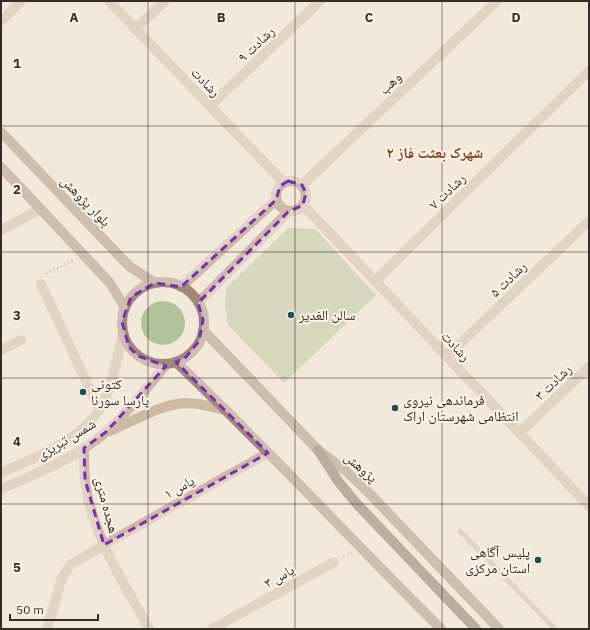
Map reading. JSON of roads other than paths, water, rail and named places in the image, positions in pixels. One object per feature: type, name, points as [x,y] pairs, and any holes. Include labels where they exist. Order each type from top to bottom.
[{"type":"main road","name":"بلوار پژوهش","points":[[1,132],[129,266],[155,283]]},
{"type":"main road","points":[[1,167],[110,283],[124,308]]},
{"type":"main road","points":[[155,283],[168,283],[181,287],[191,294],[198,303],[203,320],[203,330],[200,341],[194,350],[186,357],[172,363],[149,362],[138,356],[129,347],[123,335],[122,322],[124,308],[132,296],[142,288],[155,283]]},
{"type":"main road","name":"پژوهش","points":[[203,330],[318,450],[346,471],[369,493],[499,629]]},
{"type":"main road","points":[[172,363],[228,411],[360,548],[441,629]]},
{"type":"main road","points":[[318,450],[338,481],[356,503],[476,629]]},
{"type":"street","points":[[1,21],[22,1]]},
{"type":"street","name":"رشادت","points":[[109,1],[284,183]]},
{"type":"street","points":[[135,29],[165,1]]},
{"type":"street","name":"رشادت ۹","points":[[210,106],[320,1]]},
{"type":"street","name":"وهب","points":[[302,185],[497,1]]},
{"type":"street","name":"رشادت ۷","points":[[375,281],[589,71]]},
{"type":"street","points":[[293,181],[302,185],[306,197],[303,205],[297,211],[288,212],[280,208],[276,200],[277,190],[284,183],[293,181]]},
{"type":"street","points":[[181,287],[276,200]]},
{"type":"street","name":"رشادت","points":[[303,205],[589,506]]},
{"type":"street","points":[[1,230],[42,209]]},
{"type":"street","points":[[198,303],[288,212]]},
{"type":"street","name":"رشادت ۵","points":[[447,356],[589,221]]},
{"type":"street","points":[[41,284],[99,409]]},
{"type":"street","name":"شمس تبریزی","points":[[1,473],[63,444],[83,429],[99,409],[107,395],[123,335]]},
{"type":"street","points":[[1,350],[21,340]]},
{"type":"street","name":"شمس تبریزی","points":[[1,489],[30,477],[84,448],[106,432],[172,363]]},
{"type":"street","name":"رشادت ۳","points":[[519,433],[589,367]]},
{"type":"street","points":[[106,432],[160,409],[184,403],[207,405],[228,411]]},
{"type":"street","name":"هجده متری","points":[[84,448],[85,480],[90,502],[104,545],[149,629]]},
{"type":"street","name":"یاس ۱","points":[[47,629],[62,578],[70,565],[268,453]]},
{"type":"street","name":"یاس ۳","points":[[212,629],[334,562]]},
{"type":"lane","points":[[460,531],[555,629]]},
{"type":"place","name":"سالن الغدیر","points":[[291,315]]},
{"type":"place","name":"کتونی پارسا سورنا","points":[[83,392]]},
{"type":"place","name":"فرماندهی نیروی انتظامی شهرستان اراک","points":[[395,408]]},
{"type":"place","name":"پلیس آگاهی استان مرکزی","points":[[538,560]]},
{"type":"district","name":"شهرک بعثت فاز ۲","points":[[435,153]]}]
